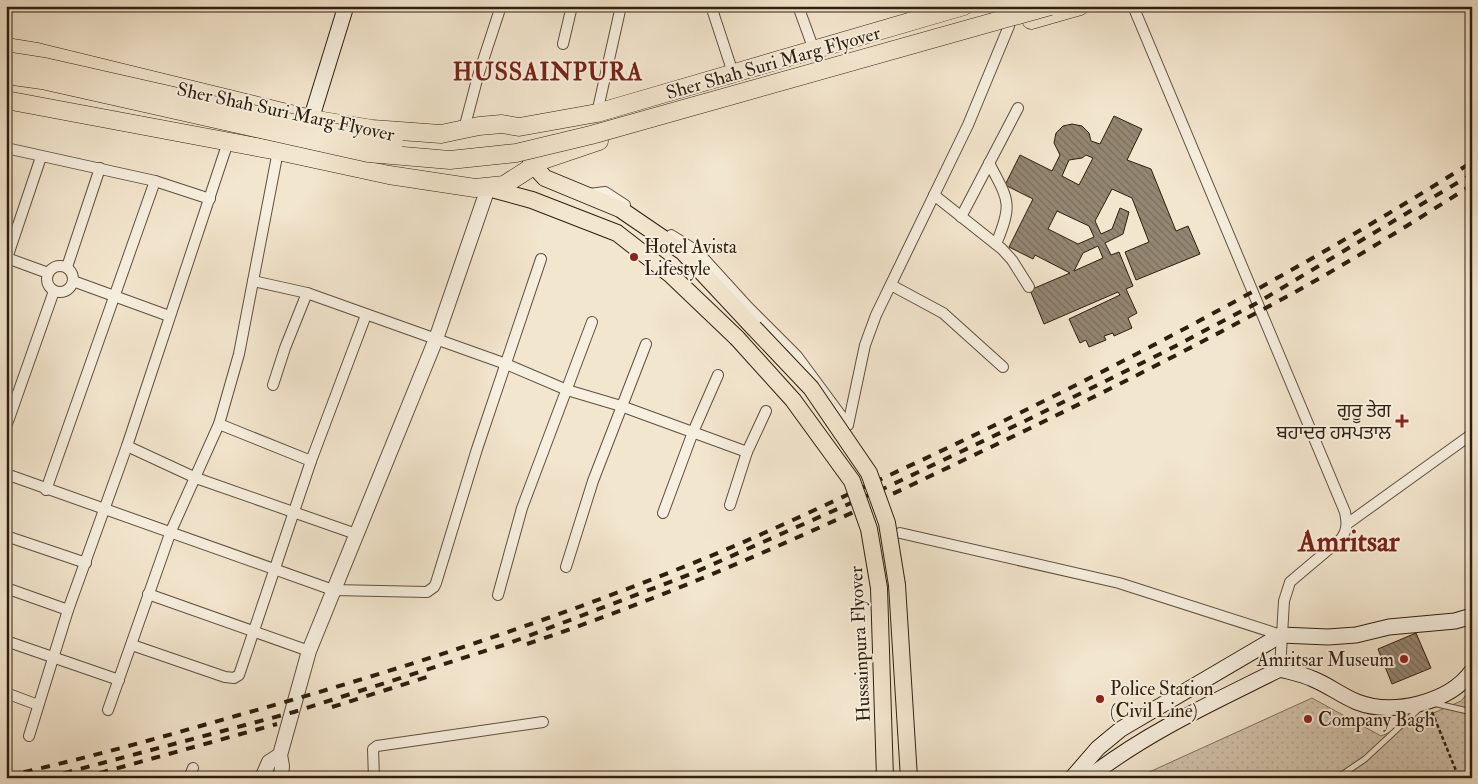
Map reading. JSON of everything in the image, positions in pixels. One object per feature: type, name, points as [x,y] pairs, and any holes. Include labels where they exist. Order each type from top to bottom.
[{"type":"highway","points":[[6,47],[37,52],[311,119],[372,129],[441,134],[502,124],[519,127],[596,112],[964,6]]},
{"type":"highway","name":"Sher Shah Suri Marg Flyover","points":[[6,61],[45,67],[372,142],[450,148],[514,142],[590,125],[1006,6]]},
{"type":"highway","name":"Sher Shah Suri Marg Flyover","points":[[6,75],[42,80],[368,153],[450,160],[516,153],[591,135],[1050,6]]},
{"type":"highway","points":[[6,100],[278,151],[389,176],[488,188],[504,185],[529,165],[594,142],[1080,6]]},
{"type":"highway","points":[[519,127],[527,136],[529,165]]},
{"type":"highway","points":[[441,134],[428,144],[425,157],[428,170],[441,182]]},
{"type":"main road","points":[[299,156],[346,6]]},
{"type":"main road","name":"Hussainpura Flyover","points":[[529,165],[546,178],[620,209],[683,252],[811,388],[869,473],[887,523],[897,585],[909,778]]},
{"type":"main road","name":"Hussainpura Flyover","points":[[488,188],[532,200],[617,233],[671,275],[738,338],[793,400],[852,482],[869,530],[879,588],[885,778]]},
{"type":"main road","points":[[1072,778],[1098,748],[1121,729],[1281,635],[1328,637],[1356,635],[1389,627],[1455,622],[1472,616]]},
{"type":"main road","points":[[1088,778],[1124,750],[1160,728],[1280,669],[1313,679],[1357,702],[1393,707],[1440,697],[1455,688],[1472,671]]},
{"type":"street","points":[[464,129],[478,76],[502,6]]},
{"type":"street","points":[[563,44],[572,6]]},
{"type":"street","points":[[596,112],[621,6]]},
{"type":"street","points":[[711,6],[733,73]]},
{"type":"street","points":[[798,6],[814,50]]},
{"type":"street","points":[[1133,6],[1340,498],[1348,524],[1342,539],[1290,582],[1284,600],[1280,669]]},
{"type":"street","points":[[586,194],[606,192],[697,251],[748,307],[797,356],[848,425],[865,345],[891,285],[968,125],[1010,26]]},
{"type":"street","points":[[962,217],[1018,108]]},
{"type":"street","points":[[29,736],[68,610],[127,446],[228,142]]},
{"type":"street","points":[[6,148],[156,181],[210,199]]},
{"type":"street","points":[[108,710],[171,531],[220,424],[239,354],[278,151]]},
{"type":"street","points":[[41,157],[7,258],[48,273]]},
{"type":"street","points":[[990,163],[1008,203],[1006,219],[996,244]]},
{"type":"street","points":[[67,267],[100,168]]},
{"type":"street","points":[[46,490],[116,298],[156,181]]},
{"type":"street","points":[[281,778],[280,755],[309,651],[436,339],[488,188]]},
{"type":"street","points":[[934,195],[996,244],[1012,260],[1029,287]]},
{"type":"street","points":[[6,474],[104,511],[171,531],[275,571],[333,590],[427,592],[434,587],[541,259]]},
{"type":"street","points":[[67,267],[72,272],[73,281],[68,290],[61,293],[54,291],[49,286],[47,280],[48,273],[53,268],[67,267]]},
{"type":"street","points":[[73,281],[169,316]]},
{"type":"street","points":[[253,281],[307,294],[506,364],[566,390],[621,406],[747,452]]},
{"type":"street","points":[[891,285],[943,313],[1003,367]]},
{"type":"street","points":[[6,427],[54,291]]},
{"type":"street","points":[[274,385],[285,348],[307,294]]},
{"type":"street","points":[[132,645],[225,676],[234,678],[241,671],[296,511],[311,461],[366,315]]},
{"type":"street","points":[[498,595],[522,508],[592,322]]},
{"type":"street","points":[[566,567],[593,481],[646,344]]},
{"type":"street","points":[[664,513],[693,432],[718,375]]},
{"type":"street","points":[[730,505],[747,452],[766,411]]},
{"type":"street","points":[[220,424],[311,461]]},
{"type":"street","points":[[1348,524],[1472,434]]},
{"type":"street","points":[[127,446],[196,478],[296,511],[356,534]]},
{"type":"street","points":[[900,533],[1119,583],[1281,635]]},
{"type":"street","points":[[6,536],[86,563]]},
{"type":"street","points":[[6,588],[68,610]]},
{"type":"street","points":[[148,594],[253,633],[309,651]]},
{"type":"street","points":[[6,641],[119,680]]},
{"type":"street","points":[[6,693],[38,705]]},
{"type":"street","points":[[374,778],[372,755],[373,749],[377,746],[543,722]]},
{"type":"street","points":[[262,778],[269,762],[280,755]]},
{"type":"lane","points":[[1337,778],[1365,759],[1427,701],[1449,709],[1472,712]]},
{"type":"path","points":[[1427,701],[1459,778]]},
{"type":"shaded area","name":"Company Bagh","points":[[1472,688],[1472,778],[1136,778],[1312,698],[1381,736],[1461,701]]},
{"type":"building","points":[[1114,116],[1142,129],[1127,160],[1151,169],[1176,231],[1188,226],[1200,254],[1136,280],[1125,252],[1149,242],[1132,198],[1112,189],[1095,221],[1101,234],[1112,229],[1120,208],[1129,212],[1123,234],[1105,243],[1111,255],[1119,252],[1133,286],[1126,289],[1137,313],[1128,318],[1132,328],[1114,336],[1113,333],[1104,336],[1106,340],[1089,347],[1086,340],[1080,343],[1069,319],[1120,295],[1118,292],[1044,324],[1030,290],[1070,273],[1035,255],[1033,259],[1009,247],[1033,199],[1005,185],[1020,155],[1052,171],[1060,155],[1054,143],[1056,133],[1063,126],[1072,124],[1082,126],[1089,133],[1091,141],[1100,144]],"holes":[[[1086,155],[1093,158],[1079,185],[1062,176],[1069,160],[1082,158]],[[1057,211],[1089,226],[1094,237],[1078,244],[1048,229]],[[1098,246],[1103,258],[1074,271],[1083,253]]]},
{"type":"building","name":"Amritsar Museum","points":[[1416,633],[1431,668],[1392,684],[1378,649]]},
{"type":"railway","points":[[6,776],[152,739],[423,660],[545,619],[725,550],[993,426],[1202,320],[1338,243],[1472,162]]},
{"type":"railway","points":[[46,778],[294,712],[507,644],[691,574],[887,487],[1166,351],[1257,303],[1472,174]]},
{"type":"railway","points":[[527,644],[640,603],[751,558],[861,509],[1043,422],[1151,368],[1285,297],[1366,251],[1472,185]]},
{"type":"railway","points":[[332,707],[427,677]]},
{"type":"railway","points":[[82,778],[277,724]]},
{"type":"place","name":"Hotel Avista Lifestyle","points":[[634,257]]},
{"type":"place","name":"ਗੁਰੂ ਤੇਗ ਬਹਾਦਰ ਹਸਪਤਾਲ","points":[[1402,421]]},
{"type":"place","name":"Amritsar Museum","points":[[1404,659]]},
{"type":"place","name":"Police Station (Civil Line)","points":[[1100,699]]},
{"type":"place","name":"Company Bagh","points":[[1308,719]]},
{"type":"district","name":"HUSSAINPURA","points":[[548,72]]},
{"type":"district","name":"Amritsar","points":[[1349,541]]}]
